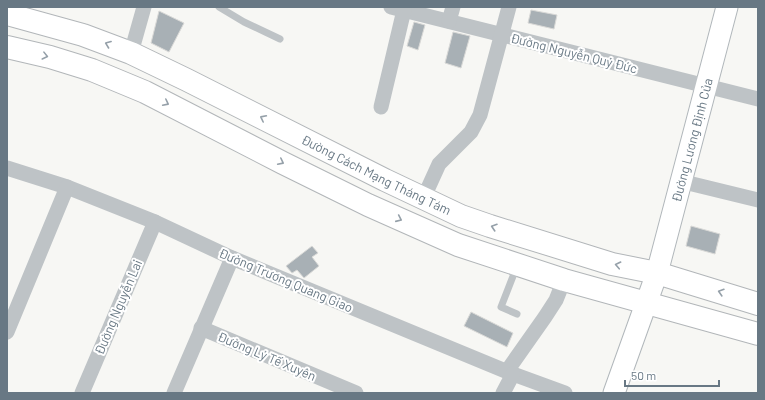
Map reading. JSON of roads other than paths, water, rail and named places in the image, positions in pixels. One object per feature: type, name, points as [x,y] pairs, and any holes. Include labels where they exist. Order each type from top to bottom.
[{"type":"highway","name":"Đường Cách Mạng Tháng Tám","points":[[13,14],[83,35],[131,54],[187,80],[385,180],[424,197],[461,216],[612,264],[656,273],[758,304]]},
{"type":"highway","points":[[7,47],[50,57],[92,70],[145,92],[368,205],[458,245],[564,280],[758,334]]},
{"type":"street","points":[[131,54],[144,7]]},
{"type":"street","points":[[424,197],[439,164],[471,132],[480,115],[509,7]]},
{"type":"street","name":"Đường Lương Định Của","points":[[614,393],[647,304],[656,273],[726,7]]},
{"type":"street","points":[[381,107],[398,9]]},
{"type":"street","name":"Đường Nguyễn Quý Đức","points":[[398,9],[451,14],[502,35],[758,99]]},
{"type":"street","name":"Đường Trương Quang Giao","points":[[7,168],[66,187],[155,222],[232,258],[510,373],[565,393]]},
{"type":"street","points":[[680,181],[758,200]]},
{"type":"street","points":[[7,332],[66,187]]},
{"type":"street","name":"Đường Nguyễn Lai","points":[[82,393],[155,222]]},
{"type":"street","points":[[174,393],[232,258]]},
{"type":"street","points":[[503,393],[510,373],[556,300],[564,280]]},
{"type":"street","name":"Đường Lý Tế Xuyên","points":[[201,328],[356,393]]},
{"type":"lane","points":[[219,7],[244,22],[280,39]]},
{"type":"lane","points":[[517,264],[501,307],[517,314]]}]
